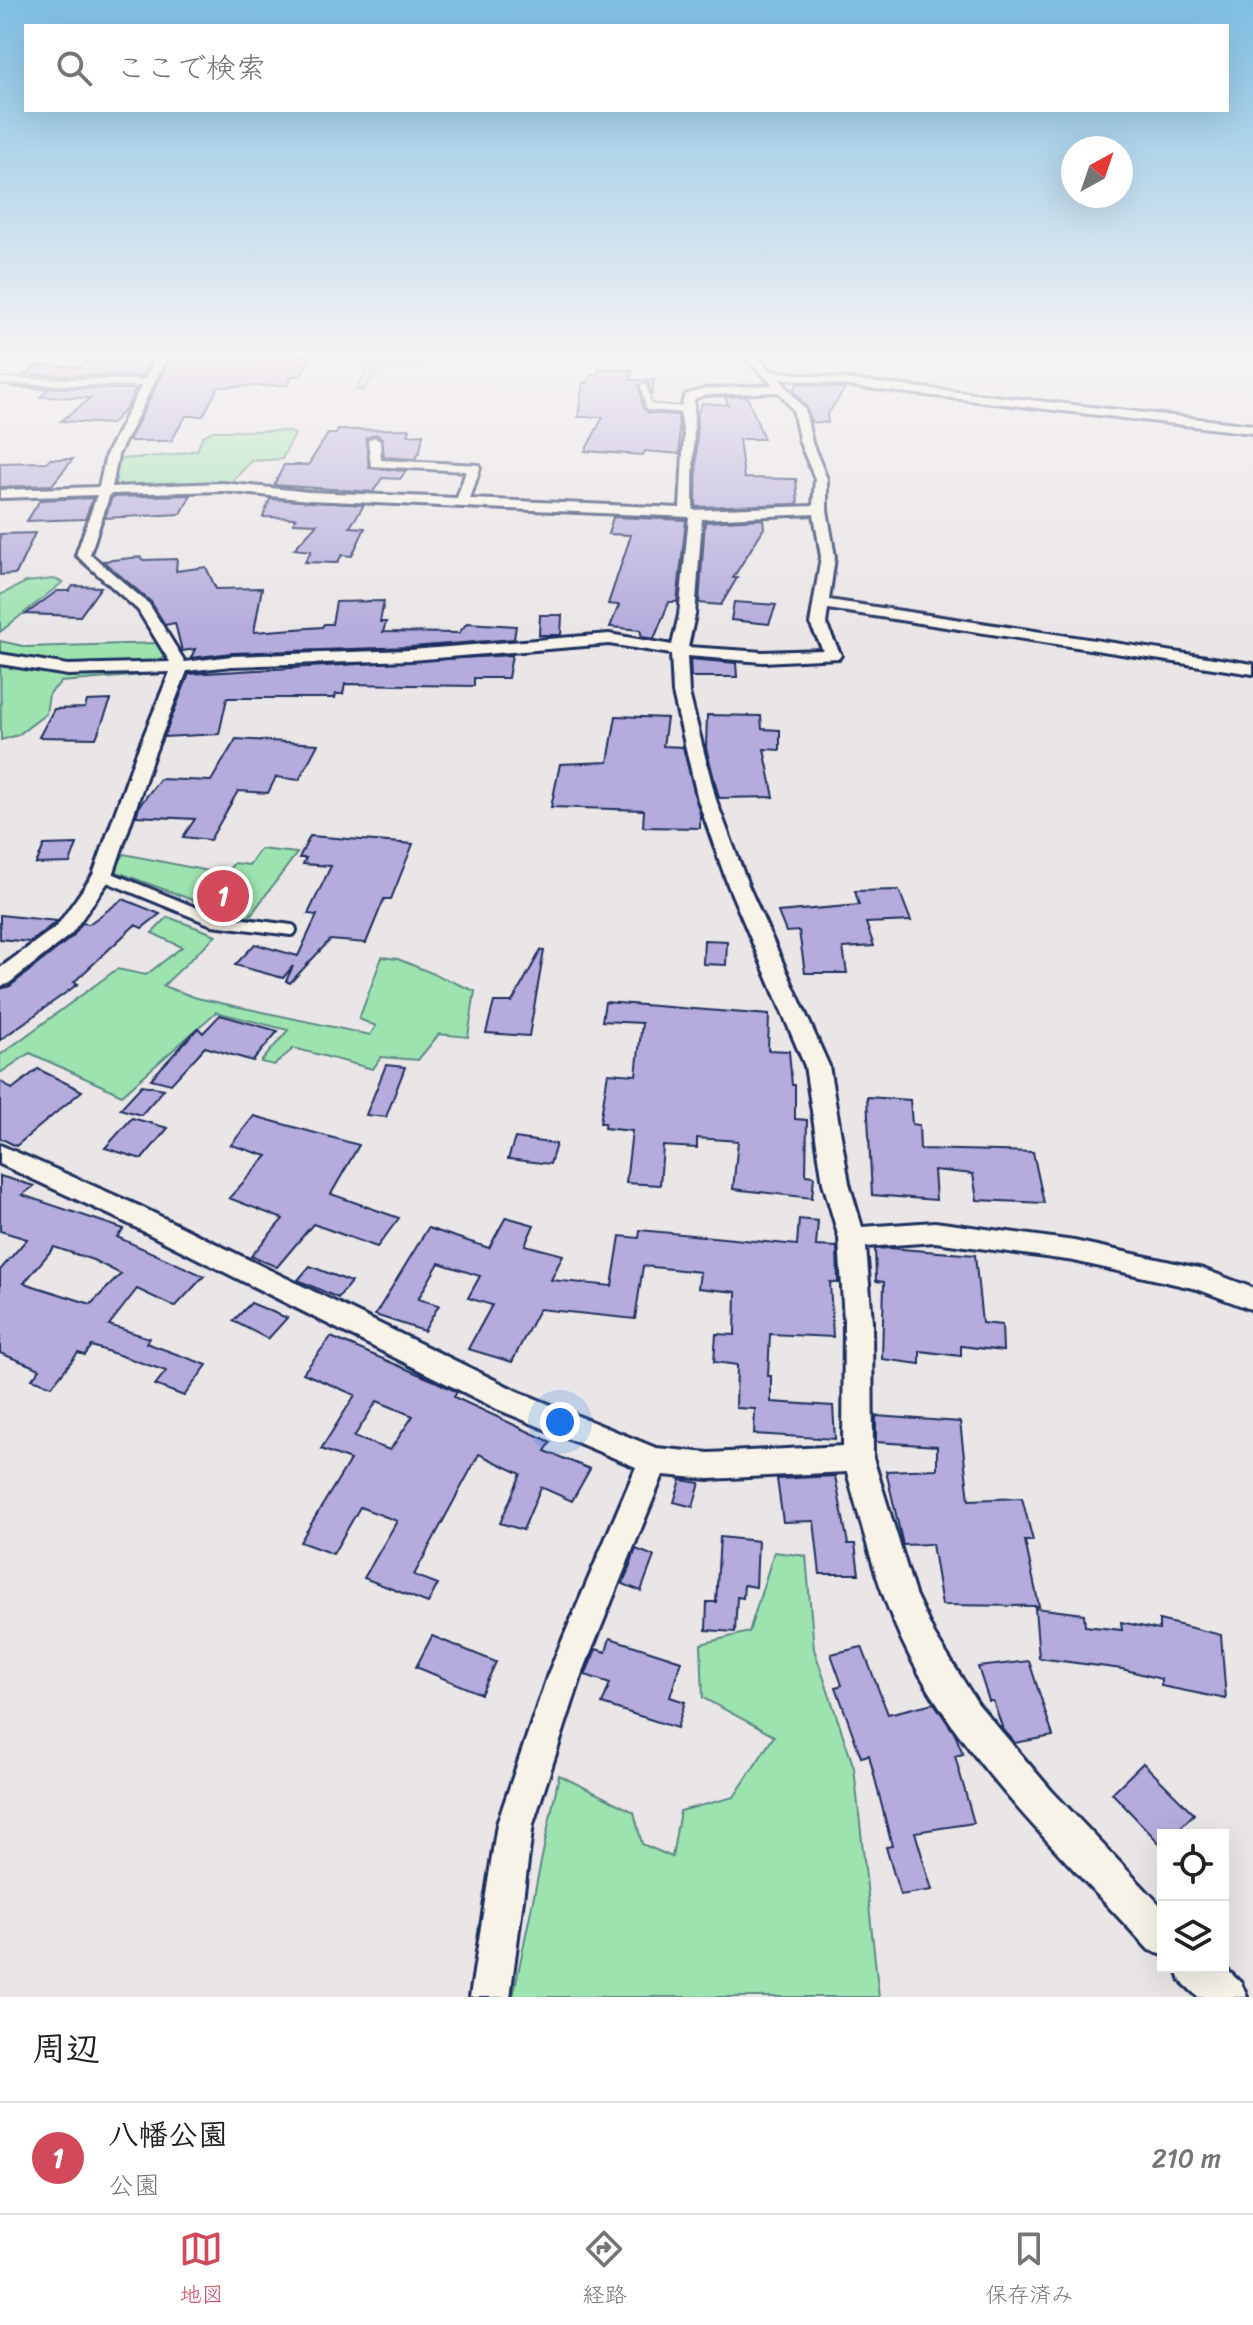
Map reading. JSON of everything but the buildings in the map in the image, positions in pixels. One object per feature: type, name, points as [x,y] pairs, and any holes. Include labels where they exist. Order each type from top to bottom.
[{"type":"street","points":[[0,979],[64,930],[103,875],[144,757],[180,667],[160,626],[128,590],[97,571],[83,555],[116,446]]},
{"type":"street","points":[[374,446],[375,463],[474,468],[462,503]]},
{"type":"street","points":[[690,446],[687,615],[679,651],[681,693],[707,800],[738,885],[817,1066],[836,1183],[852,1238],[858,1321],[858,1458],[900,1597],[922,1645],[966,1716],[1038,1803],[1157,1930]]},
{"type":"street","points":[[0,659],[58,669],[180,667],[232,661],[411,655],[609,639],[679,651],[763,657],[833,655],[818,624],[828,557],[820,510],[821,479],[807,446]]},
{"type":"street","points":[[0,494],[223,487],[309,496],[691,514],[820,510]]},
{"type":"street","points":[[819,603],[1253,669]]},
{"type":"street","points":[[0,1154],[130,1213],[507,1400],[654,1461],[709,1466],[858,1458]]},
{"type":"street","points":[[852,1238],[935,1232],[1074,1251],[1203,1280],[1253,1299]]},
{"type":"street","points":[[490,1997],[515,1824],[565,1674],[654,1461]]},
{"type":"street","points":[[1201,1973],[1227,1997]]},
{"type":"lane","points":[[103,875],[213,920],[291,930]]},
{"type":"green space","points":[[199,446],[289,446],[282,459],[251,461],[231,483],[114,486],[116,463],[122,459],[197,450]]},
{"type":"green space","points":[[53,579],[63,582],[0,632],[0,595],[26,582]]},
{"type":"green space","points":[[0,641],[27,647],[157,643],[164,655],[155,674],[61,682],[49,694],[46,714],[18,735],[1,740]]},
{"type":"green space","points":[[260,849],[297,853],[247,920],[114,871],[124,854],[213,872],[217,867],[229,869],[234,863],[249,865]]},
{"type":"green space","points":[[168,917],[216,935],[163,986],[197,998],[370,1035],[376,1026],[359,1019],[382,957],[398,959],[475,991],[468,1037],[439,1034],[418,1060],[381,1057],[373,1069],[294,1048],[274,1065],[261,1062],[288,1030],[216,1012],[122,1095],[30,1053],[0,1073],[0,1055],[117,969],[146,975],[182,947],[152,933]]},
{"type":"green space","points":[[774,1552],[806,1556],[814,1649],[854,1768],[879,1997],[513,1997],[559,1775],[634,1812],[642,1844],[672,1857],[680,1811],[734,1797],[774,1736],[703,1698],[701,1644],[749,1632]]},
{"type":"place","name":"八幡公園","points":[[223,896]]}]
